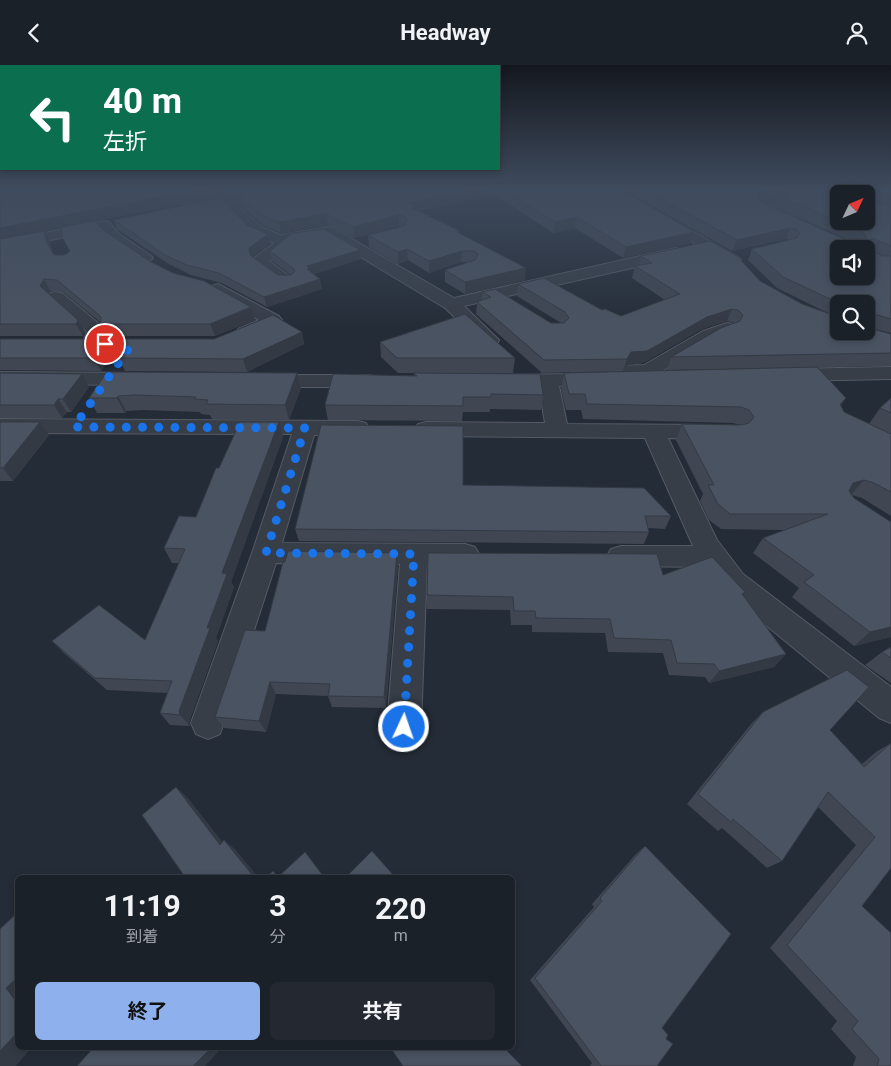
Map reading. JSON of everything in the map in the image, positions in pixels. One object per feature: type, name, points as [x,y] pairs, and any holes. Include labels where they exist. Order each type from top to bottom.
[{"type":"street","points":[[0,246],[59,241],[74,236]]},
{"type":"street","points":[[113,236],[162,269]]},
{"type":"street","points":[[270,236],[282,241]]},
{"type":"street","points":[[287,280],[262,264],[261,259],[278,248],[282,241],[289,237],[297,236]]},
{"type":"street","points":[[336,236],[451,304],[503,352]]},
{"type":"street","points":[[688,236],[729,258],[746,261]]},
{"type":"street","points":[[352,245],[371,240]]},
{"type":"street","points":[[451,304],[706,246]]},
{"type":"street","points":[[418,285],[434,279]]},
{"type":"street","points":[[200,283],[215,287],[273,320],[227,340]]},
{"type":"street","points":[[498,294],[515,304]]},
{"type":"street","points":[[56,297],[96,331],[99,343],[73,343]]},
{"type":"street","points":[[488,381],[532,375],[648,371],[708,335],[727,328]]},
{"type":"street","points":[[91,403],[122,358]]},
{"type":"street","points":[[765,376],[891,373]]},
{"type":"street","points":[[532,375],[676,378]]},
{"type":"street","points":[[532,375],[557,431]]},
{"type":"street","points":[[0,377],[91,403],[305,428],[733,432]]},
{"type":"street","points":[[0,426],[91,403],[157,379]]},
{"type":"street","points":[[246,381],[391,381]]},
{"type":"street","points":[[208,723],[266,553],[305,428]]},
{"type":"street","points":[[653,431],[706,546],[734,582],[891,707]]},
{"type":"street","points":[[266,553],[491,555]]},
{"type":"street","points":[[404,727],[414,554]]},
{"type":"street","points":[[598,555],[714,557]]},
{"type":"building","points":[[18,236],[45,236],[54,255],[65,255],[70,251],[62,237],[112,236],[151,262],[173,273],[204,281],[251,307],[210,324],[100,324],[101,317],[57,280],[44,279],[40,286],[78,320],[76,324],[0,324],[0,239]]},
{"type":"building","points":[[137,236],[266,236],[249,248],[250,255],[278,275],[291,275],[295,271],[270,251],[289,236],[336,236],[360,250],[307,266],[310,268],[307,269],[320,279],[264,297],[219,273],[187,265],[165,255]]},
{"type":"building","points":[[369,236],[464,236],[526,268],[465,282],[445,270],[475,260],[478,254],[474,251],[462,251],[429,261],[407,249],[398,252]]},
{"type":"building","points":[[608,236],[677,236],[626,247]]},
{"type":"building","points":[[729,236],[756,236],[737,240]]},
{"type":"building","points":[[798,236],[837,236],[844,239],[867,238],[866,236],[891,236],[891,246],[871,238],[871,240],[830,240],[830,285],[875,285],[875,252],[882,256],[891,256],[891,319],[875,314],[875,295],[830,295],[830,299],[783,277],[752,249],[797,238]]},
{"type":"building","points":[[710,241],[737,256],[760,281],[802,304],[830,314],[830,340],[875,340],[875,330],[891,334],[891,353],[671,357],[721,328],[740,321],[743,315],[738,310],[732,309],[707,317],[647,351],[631,352],[627,359],[544,360],[477,302],[491,297],[482,292],[495,289],[551,323],[564,323],[569,318],[565,312],[518,284],[544,278],[602,310],[605,309],[621,316],[680,294],[635,266],[652,263],[641,256]]},
{"type":"building","points":[[465,314],[515,358],[397,358],[380,342]]},
{"type":"building","points":[[273,315],[302,332],[243,359],[119,358],[122,354],[118,349],[110,347],[101,349],[94,358],[0,358],[0,339],[214,339]]},
{"type":"building","points":[[817,367],[846,398],[840,404],[844,412],[891,434],[891,492],[864,480],[853,483],[849,491],[854,498],[891,522],[891,627],[870,632],[804,582],[814,575],[763,538],[828,514],[730,514],[718,504],[708,485],[714,485],[682,424],[741,425],[749,423],[754,417],[749,410],[741,407],[587,404],[585,394],[569,394],[564,373]]},
{"type":"building","points":[[107,372],[297,373],[285,405],[206,404],[208,400],[195,399],[196,397],[135,395],[118,396],[117,398],[89,398]]},
{"type":"building","points":[[0,373],[82,374],[63,399],[58,399],[54,405],[0,405]]},
{"type":"building","points":[[414,373],[540,374],[543,395],[491,394],[491,397],[463,397],[463,406],[325,405],[333,374],[417,376]]},
{"type":"building","points":[[891,398],[891,413],[880,408]]},
{"type":"building","points":[[0,422],[40,422],[3,468],[0,468]]},
{"type":"building","points":[[240,422],[279,422],[222,573],[227,574],[207,628],[210,628],[179,711],[180,715],[160,713],[172,681],[95,678],[52,641],[99,605],[145,640],[185,549],[164,548],[179,516],[196,517],[216,468],[219,468]]},
{"type":"building","points":[[321,425],[463,426],[463,485],[644,488],[671,516],[645,516],[649,532],[295,529]]},
{"type":"building","points":[[288,551],[397,553],[384,697],[328,696],[330,684],[270,682],[259,721],[215,717],[245,630],[265,631],[283,562],[285,562]]},
{"type":"building","points":[[428,553],[657,554],[663,575],[712,557],[745,592],[742,594],[786,654],[719,671],[714,664],[677,663],[671,640],[614,638],[610,619],[536,618],[535,611],[514,611],[513,597],[427,595]]},
{"type":"building","points":[[891,647],[891,658],[882,652]]},
{"type":"building","points":[[847,670],[869,687],[830,730],[864,767],[891,743],[891,868],[862,906],[891,933],[891,1066],[877,1066],[879,1059],[852,1029],[858,1021],[787,945],[875,837],[828,792],[782,861],[733,819],[731,822],[698,794],[763,712]]},
{"type":"building","points":[[176,787],[220,845],[224,840],[252,875],[184,875],[142,815]]},
{"type":"building","points":[[645,846],[731,934],[662,1028],[668,1035],[666,1039],[673,1044],[657,1066],[601,1066],[535,978],[602,901],[600,898]]},
{"type":"building","points":[[372,851],[393,875],[348,875]]},
{"type":"building","points":[[305,852],[322,875],[280,875]]},
{"type":"building","points":[[273,871],[276,875],[268,875]]},
{"type":"building","points":[[15,915],[15,980],[6,988],[15,1000],[15,1035],[0,1051],[0,929]]},
{"type":"building","points":[[91,1050],[209,1050],[193,1066],[77,1066]]},
{"type":"building","points":[[392,1050],[506,1050],[522,1066],[403,1066]]},
{"type":"route","points":[[105,344],[131,345],[74,427],[305,428],[266,553],[414,554],[404,727]]}]
